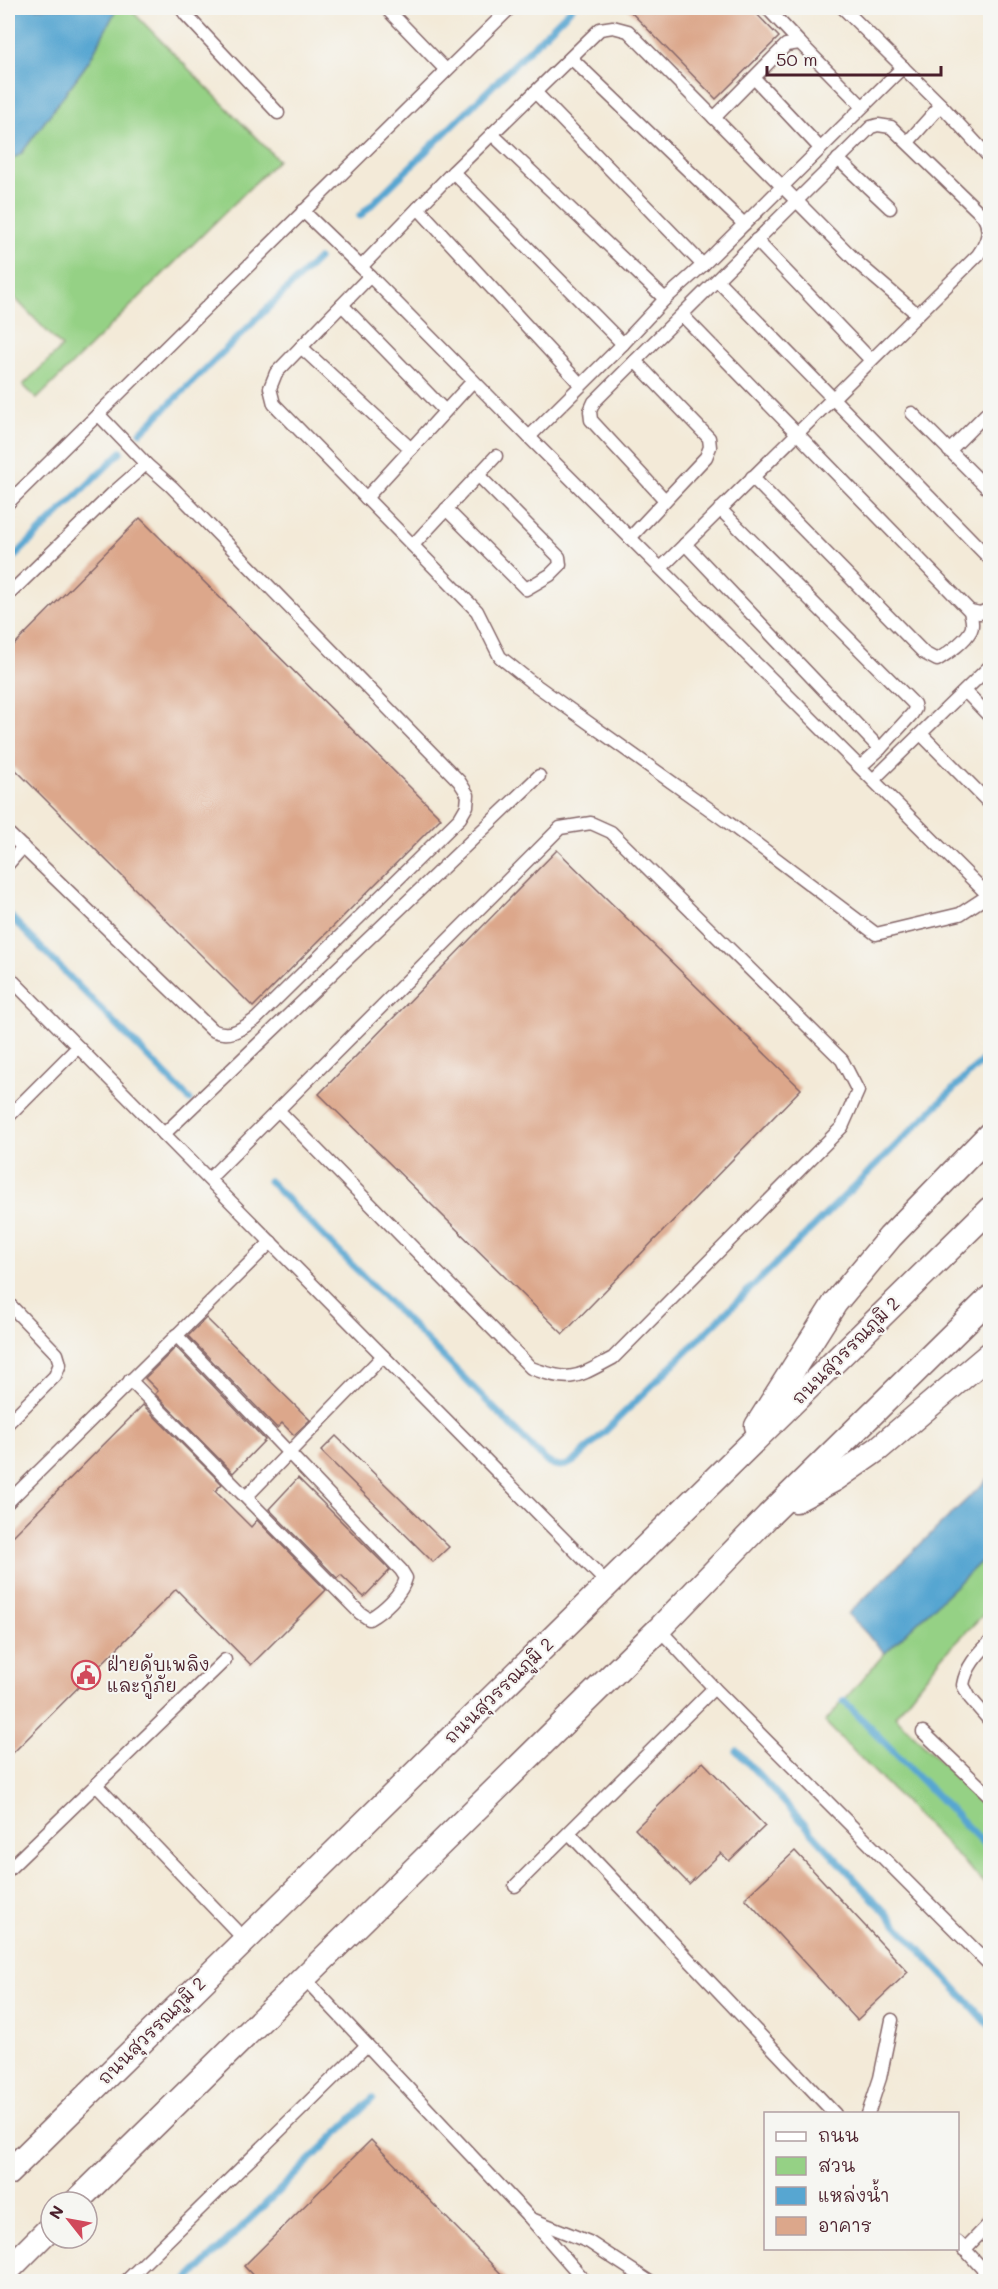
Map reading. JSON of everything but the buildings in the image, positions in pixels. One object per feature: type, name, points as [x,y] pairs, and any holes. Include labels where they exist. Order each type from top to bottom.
[{"type":"street","points":[[739,1456],[835,1303],[890,1237],[990,1134]]},
{"type":"street","name":"ถนนสุวรรณภูมิ 2","points":[[8,2174],[990,1209]]},
{"type":"street","points":[[88,2190],[659,1629],[768,1516],[990,1298]]},
{"type":"street","points":[[768,1516],[835,1479],[878,1449],[990,1354]]},
{"type":"street","points":[[8,2270],[39,2239]]},
{"type":"lane","points":[[181,8],[278,113]]},
{"type":"lane","points":[[386,8],[446,70]]},
{"type":"lane","points":[[8,503],[510,8]]},
{"type":"lane","points":[[767,8],[862,106]]},
{"type":"lane","points":[[843,8],[941,105],[990,158]]},
{"type":"lane","points":[[361,267],[453,172],[600,29],[613,27],[628,31],[860,265],[916,313]]},
{"type":"lane","points":[[714,118],[786,45],[800,42]]},
{"type":"lane","points":[[570,58],[744,224]]},
{"type":"lane","points":[[529,437],[665,299],[703,265],[903,67]]},
{"type":"lane","points":[[754,78],[820,148]]},
{"type":"lane","points":[[535,92],[703,265]]},
{"type":"lane","points":[[908,142],[941,105]]},
{"type":"lane","points":[[660,568],[916,313],[978,255],[987,241],[989,227],[983,216],[891,127],[878,125],[870,128],[594,402],[590,411],[591,420],[665,500]]},
{"type":"lane","points":[[492,135],[665,299]]},
{"type":"lane","points":[[838,159],[890,208]]},
{"type":"lane","points":[[453,172],[623,344]]},
{"type":"lane","points":[[418,208],[582,385]]},
{"type":"lane","points":[[303,211],[361,267],[370,276],[473,381],[989,896],[960,914],[876,934],[726,821],[539,688],[500,657],[477,611],[274,404],[270,388],[276,373],[370,276]]},
{"type":"lane","points":[[756,240],[870,359]]},
{"type":"lane","points":[[717,280],[990,560]]},
{"type":"lane","points":[[342,305],[445,411]]},
{"type":"lane","points":[[682,315],[970,611],[973,622],[970,631],[948,654],[938,660],[924,653],[753,477]]},
{"type":"lane","points":[[301,347],[411,449]]},
{"type":"lane","points":[[630,538],[706,457],[710,447],[709,438],[636,361]]},
{"type":"lane","points":[[366,498],[473,381]]},
{"type":"lane","points":[[949,451],[990,410]]},
{"type":"lane","points":[[912,413],[990,491]]},
{"type":"lane","points":[[8,833],[212,1030],[223,1035],[238,1032],[256,1019],[460,818],[467,806],[468,795],[459,781],[98,414]]},
{"type":"lane","points":[[412,545],[496,456]]},
{"type":"lane","points":[[8,595],[146,464]]},
{"type":"lane","points":[[446,509],[526,589],[550,575],[560,565],[559,557],[478,475]]},
{"type":"lane","points":[[720,509],[914,704],[915,709],[912,714],[860,767]]},
{"type":"lane","points":[[685,544],[880,749]]},
{"type":"lane","points":[[970,611],[980,613],[990,609]]},
{"type":"lane","points":[[873,780],[990,666]]},
{"type":"lane","points":[[965,691],[990,717]]},
{"type":"lane","points":[[921,734],[990,804]]},
{"type":"lane","points":[[164,1134],[539,776]]},
{"type":"lane","points":[[209,1179],[278,1110],[560,828],[591,823],[611,832],[842,1060],[858,1091],[842,1127],[613,1358],[577,1377],[555,1376],[531,1368],[278,1110]]},
{"type":"lane","points":[[8,864],[23,847]]},
{"type":"lane","points":[[8,975],[608,1584]]},
{"type":"lane","points":[[8,1117],[78,1047]]},
{"type":"lane","points":[[8,1502],[271,1242]]},
{"type":"lane","points":[[8,1303],[57,1354],[60,1364],[55,1376],[8,1423]]},
{"type":"lane","points":[[130,1380],[360,1613],[369,1619],[380,1613],[404,1585],[406,1578],[401,1570],[176,1335]]},
{"type":"lane","points":[[246,1497],[383,1356]]},
{"type":"lane","points":[[659,1629],[714,1688],[990,1965]]},
{"type":"lane","points":[[990,1642],[965,1674],[963,1685],[970,1698],[990,1721]]},
{"type":"lane","points":[[8,1870],[225,1660]]},
{"type":"lane","points":[[515,1886],[714,1688]]},
{"type":"lane","points":[[923,1732],[990,1796]]},
{"type":"lane","points":[[96,1785],[245,1940]]},
{"type":"lane","points":[[569,1833],[834,2112]]},
{"type":"lane","points":[[304,1978],[530,2218],[586,2282]]},
{"type":"lane","points":[[869,2112],[880,2078],[892,2020]]},
{"type":"lane","points":[[125,2282],[367,2045]]},
{"type":"lane","points":[[530,2218],[589,2242],[650,2282]]},
{"type":"lane","points":[[990,2223],[961,2246],[990,2277]]},
{"type":"green space","points":[[117,8],[129,8],[278,160],[37,399],[23,385],[62,347],[8,291],[8,161],[21,154],[89,61]]},
{"type":"green space","points":[[990,1553],[990,1608],[944,1654],[895,1716],[990,1811],[990,1889],[825,1722],[885,1653]]},
{"type":"water","points":[[17,8],[117,8],[89,61],[21,154],[8,161],[8,26]]},
{"type":"water","points":[[990,1477],[990,1553],[885,1653],[848,1614]]},
{"type":"waterway","points":[[360,216],[572,8]]},
{"type":"waterway","points":[[141,432],[318,259]]},
{"type":"waterway","points":[[8,563],[121,452]]},
{"type":"waterway","points":[[8,914],[190,1100]]},
{"type":"waterway","points":[[269,1181],[544,1459],[561,1466],[570,1464],[578,1458],[990,1053]]},
{"type":"waterway","points":[[844,1701],[990,1850]]},
{"type":"waterway","points":[[737,1751],[990,2026]]},
{"type":"waterway","points":[[186,2282],[373,2098]]},
{"type":"place","name":"ฝ่ายดับเพลิง และกู้ภัย","points":[[86,1675]]}]
